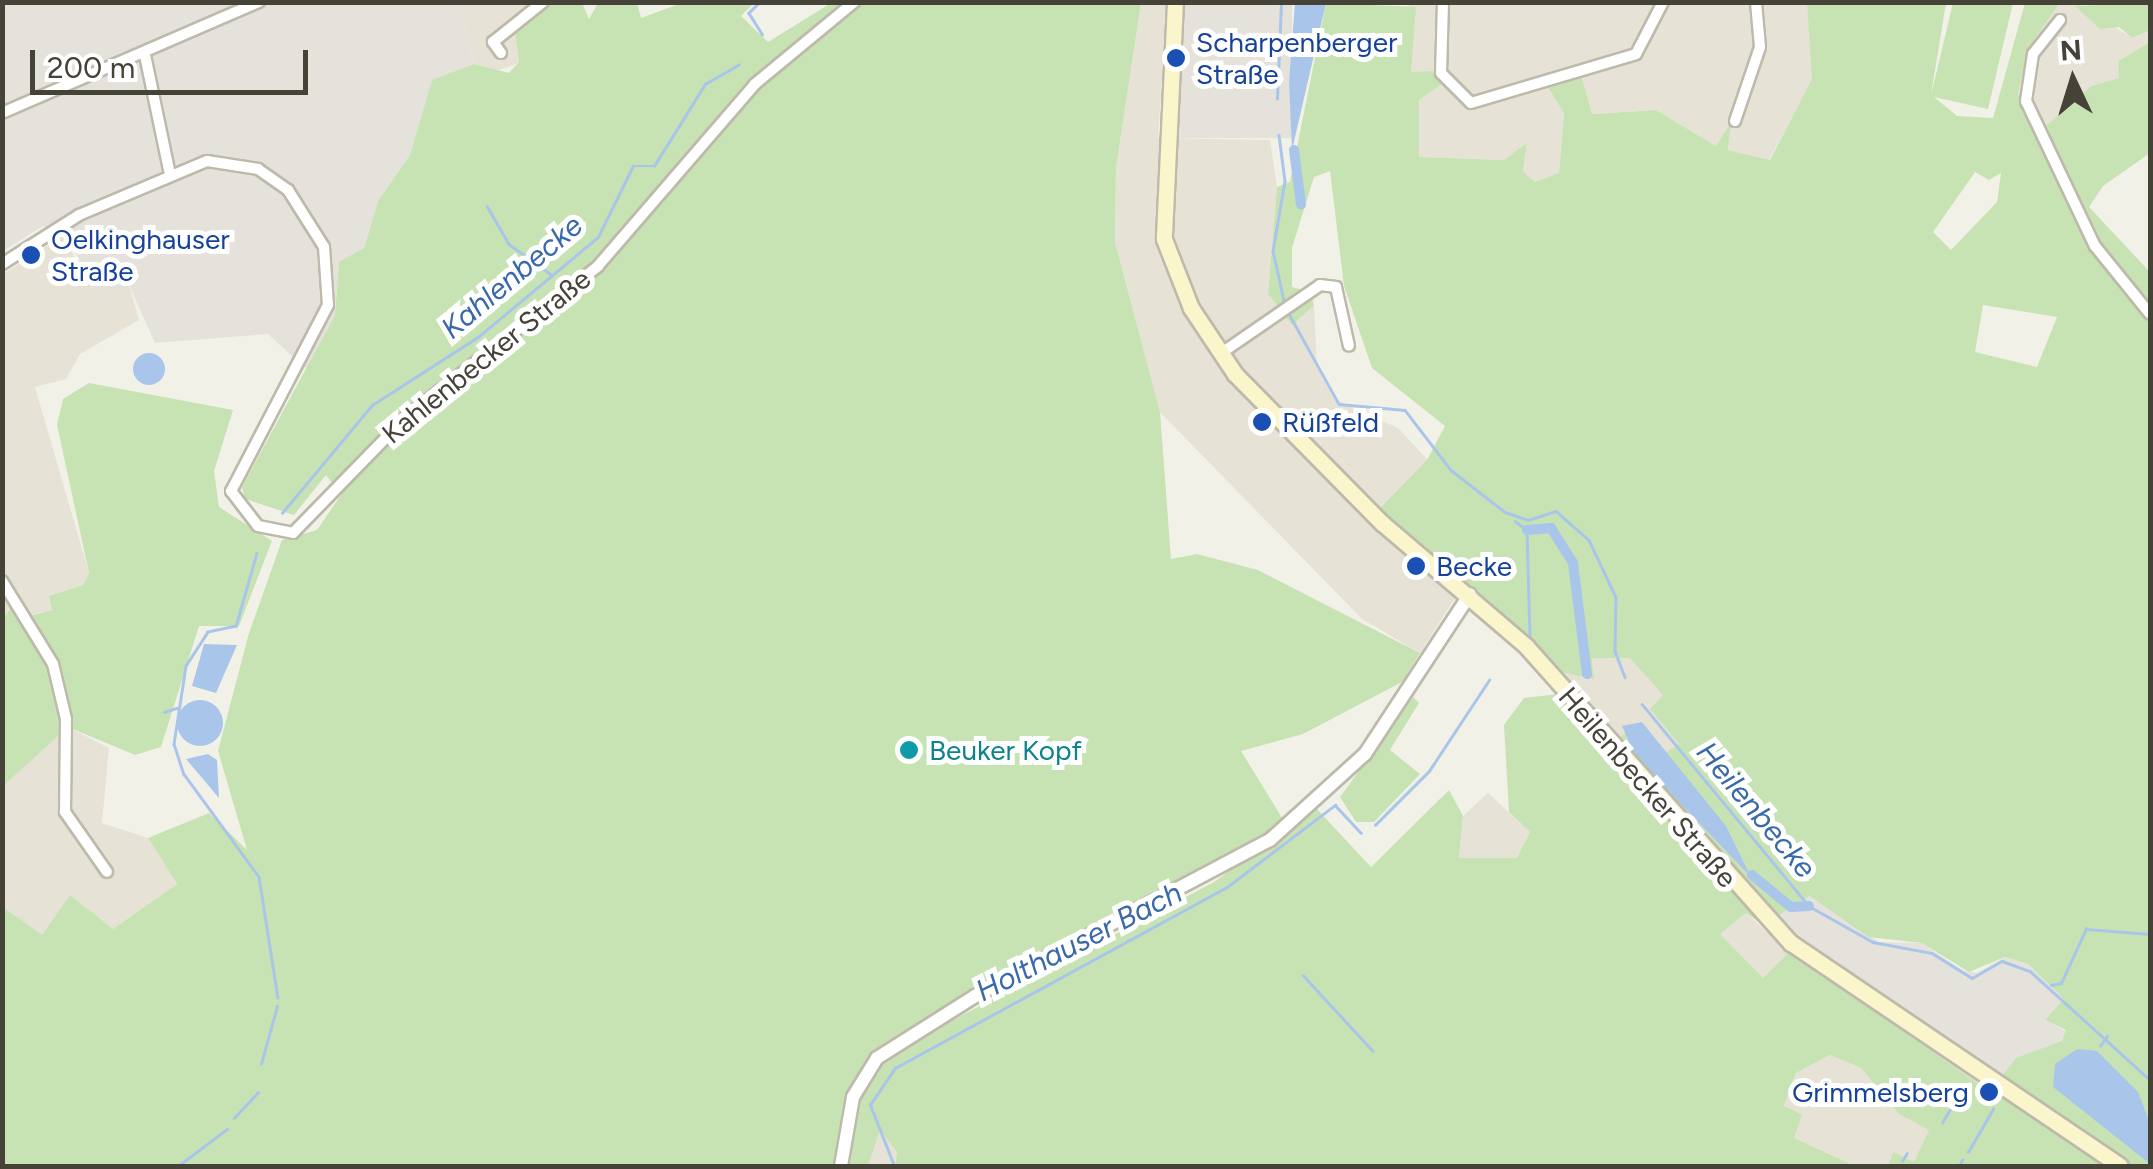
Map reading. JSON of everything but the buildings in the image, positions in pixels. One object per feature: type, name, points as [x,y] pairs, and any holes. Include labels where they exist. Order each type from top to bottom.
[{"type":"main road","name":"Heilenbecker Straße","points":[[1175,2],[1162,223],[1182,292],[1220,354],[1306,452],[1470,594],[1791,942],[2120,1166]]},
{"type":"street","points":[[501,53],[493,42],[543,2]]},
{"type":"street","name":"Kahlenbecker Straße","points":[[170,174],[208,161],[258,169],[299,202],[324,246],[330,279],[318,334],[250,441],[231,491],[258,526],[293,533],[406,416],[598,266],[756,84],[854,2]]},
{"type":"street","points":[[1444,2],[1438,61],[1447,86],[1471,103],[1636,54],[1663,2]]},
{"type":"street","points":[[1735,122],[1760,47],[1756,2]]},
{"type":"street","points":[[2,113],[259,3]]},
{"type":"street","points":[[2060,20],[2034,54],[2026,101],[2095,246],[2150,314]]},
{"type":"street","points":[[2,264],[170,174],[144,54]]},
{"type":"street","points":[[1220,354],[1320,285],[1336,287],[1350,346]]},
{"type":"street","points":[[2,581],[53,664],[66,719],[64,812],[107,872]]},
{"type":"street","points":[[841,1166],[853,1098],[878,1058],[974,996],[1270,840],[1365,754],[1470,594]]},
{"type":"shaded area","points":[[3,3],[459,3],[474,64],[432,81],[410,155],[378,201],[364,248],[339,263],[335,315],[306,369],[268,334],[155,343],[129,285],[100,292],[64,235],[43,226],[3,251]]},
{"type":"shaded area","points":[[459,3],[552,3],[516,30],[519,63],[488,74],[474,64]]},
{"type":"shaded area","points":[[1141,3],[1167,3],[1158,138],[1270,140],[1277,187],[1268,294],[1292,325],[1314,306],[1317,367],[1334,399],[1398,428],[1428,460],[1377,511],[1594,678],[1592,658],[1630,657],[1664,696],[1679,744],[1663,754],[1605,747],[1518,643],[1457,595],[1420,653],[1362,619],[1160,412],[1115,242],[1116,168]]},
{"type":"shaded area","points":[[1167,3],[1292,3],[1292,138],[1167,138]]},
{"type":"shaded area","points":[[1409,3],[1807,3],[1813,79],[1769,160],[1728,150],[1731,122],[1716,146],[1656,110],[1592,114],[1543,81],[1564,112],[1559,173],[1535,182],[1523,171],[1527,144],[1504,160],[1419,157],[1419,100],[1440,86],[1411,72]]},
{"type":"shaded area","points":[[2060,3],[2078,3],[2132,38],[2150,30],[2150,42],[2118,61],[2120,78],[2091,86],[2037,135],[2017,95],[2028,48]]},
{"type":"shaded area","points":[[64,235],[74,257],[129,285],[139,320],[80,354],[66,379],[35,387],[89,573],[83,585],[49,596],[52,610],[3,622],[3,274]]},
{"type":"shaded area","points":[[68,727],[109,748],[102,823],[148,838],[177,884],[113,929],[70,896],[42,936],[3,906],[2,786]]},
{"type":"shaded area","points":[[1488,793],[1530,832],[1517,859],[1459,858],[1463,816]]},
{"type":"shaded area","points":[[1810,895],[1879,942],[1922,943],[1962,970],[1977,973],[2005,957],[2028,964],[2065,999],[2045,1020],[2066,1031],[2058,1052],[1990,1092],[1835,991],[1763,925]]},
{"type":"shaded area","points":[[1746,913],[1789,952],[1763,979],[1719,934]]},
{"type":"shaded area","points":[[1830,1055],[1861,1068],[1900,1114],[1929,1130],[1914,1163],[1893,1152],[1888,1166],[1855,1166],[1793,1138],[1784,1107],[1796,1073]]},
{"type":"shaded area","points":[[880,1129],[897,1152],[895,1166],[868,1166]]},
{"type":"green space","points":[[552,3],[582,3],[589,19],[598,3],[637,3],[641,18],[682,3],[754,3],[741,16],[768,42],[831,3],[1141,3],[1116,168],[1115,242],[1160,412],[1171,559],[1197,554],[1258,570],[1420,653],[1402,682],[1303,734],[1241,751],[1284,821],[1238,857],[977,985],[871,1054],[846,1095],[836,1166],[3,1166],[2,906],[42,935],[70,895],[113,929],[177,884],[148,838],[209,813],[247,850],[218,751],[249,633],[282,540],[317,530],[341,495],[326,475],[294,515],[245,499],[242,487],[335,315],[339,262],[364,248],[378,201],[410,155],[432,80],[474,64],[509,73],[519,62],[515,30]]},
{"type":"green space","points":[[1326,3],[1416,7],[1411,72],[1436,71],[1441,85],[1419,100],[1419,157],[1504,160],[1527,143],[1523,171],[1535,182],[1559,173],[1564,113],[1543,80],[1580,72],[1592,114],[1656,110],[1716,146],[1731,122],[1728,150],[1770,160],[1812,79],[1807,3],[1946,3],[1931,95],[1953,3],[2013,3],[1988,109],[1934,97],[1957,116],[1993,118],[2025,3],[2060,3],[2028,48],[2018,94],[2037,134],[2091,86],[2119,78],[2118,61],[2150,42],[2150,153],[2103,186],[2089,207],[2150,272],[2150,1166],[1888,1166],[1893,1152],[1914,1162],[1929,1130],[1899,1114],[1861,1068],[1830,1055],[1796,1073],[1784,1106],[1802,1115],[1794,1138],[1855,1166],[895,1166],[897,1152],[880,1130],[868,1166],[846,1164],[862,1088],[887,1055],[1214,882],[1316,808],[1371,867],[1449,790],[1463,816],[1459,858],[1517,858],[1530,832],[1509,812],[1504,725],[1524,698],[1558,694],[1605,747],[1637,726],[1663,754],[1679,744],[1650,709],[1663,695],[1630,658],[1592,658],[1594,679],[1560,672],[1376,512],[1427,460],[1445,426],[1372,368],[1344,286],[1330,171],[1314,177],[1292,248],[1292,287],[1311,292],[1314,306],[1292,325],[1268,294],[1277,187],[1290,182]],"holes":[[[1975,172],[1989,180],[2001,173],[1997,202],[1951,250],[1933,232]],[[1983,305],[2057,317],[2037,367],[1975,352]],[[1810,896],[1868,937],[1922,943],[1969,972],[2005,957],[2028,964],[2064,999],[2045,1020],[2066,1030],[2062,1041],[2016,1058],[1990,1092],[1789,952],[1763,978],[1720,934],[1746,913],[1763,925]]]},
{"type":"green space","points":[[2150,3],[2150,30],[2132,38],[2119,27],[2100,29],[2075,6]]},
{"type":"green space","points":[[89,383],[233,410],[214,471],[219,507],[272,541],[239,626],[199,626],[161,747],[135,755],[68,727],[3,786],[3,619],[12,607],[23,618],[52,610],[49,596],[83,585],[89,573],[57,425],[63,399]]},
{"type":"green space","points":[[1413,697],[1419,703],[1390,750],[1420,774],[1374,822],[1356,822],[1340,797]]},
{"type":"water","points":[[1295,3],[1326,3],[1292,150],[1289,82]]},
{"type":"water","points":[[149,353],[160,358],[165,369],[160,380],[149,385],[138,380],[133,369],[138,358]]},
{"type":"water","points":[[204,644],[237,645],[216,693],[192,686]]},
{"type":"water","points":[[200,700],[216,707],[223,723],[216,739],[200,746],[184,739],[177,723],[184,707]]},
{"type":"water","points":[[1642,722],[1726,826],[1751,877],[1635,756],[1622,726]]},
{"type":"water","points":[[208,754],[217,760],[219,798],[186,759]]},
{"type":"water","points":[[2077,1049],[2097,1051],[2138,1092],[2150,1123],[2150,1164],[2053,1087],[2055,1064]]},
{"type":"waterway","name":"Kahlenbecke","points":[[760,2],[749,13],[762,34]]},
{"type":"waterway","name":"Heilenbecke","points":[[1277,99],[1281,2]]},
{"type":"waterway","name":"Kahlenbecke","points":[[282,513],[372,405],[478,337],[598,237],[633,166],[654,166],[705,84],[739,64]]},
{"type":"waterway","name":"Heilenbecke","points":[[1279,135],[1285,181],[1273,251],[1285,305]]},
{"type":"waterway","points":[[1294,150],[1301,205]]},
{"type":"waterway","points":[[487,206],[509,244],[552,275]]},
{"type":"waterway","name":"Heilenbecke","points":[[1288,312],[1339,404],[1405,410],[1451,470],[1505,512],[1528,520],[1556,511],[1589,540],[1616,597],[1615,651],[1625,677]]},
{"type":"waterway","name":"Holthauser Bach","points":[[1515,521],[1527,530],[1530,637]]},
{"type":"waterway","points":[[1527,530],[1551,528],[1573,563],[1587,674]]},
{"type":"waterway","name":"Kahlenbecke","points":[[257,553],[236,626],[208,632],[186,666],[174,744],[184,774],[259,877],[278,998]]},
{"type":"waterway","name":"Holthauser Bach","points":[[1375,825],[1429,771],[1489,680]]},
{"type":"waterway","name":"Heilenbecke","points":[[1642,704],[1809,906],[1873,942],[1932,953],[1972,978],[2002,961],[2030,971],[2150,1080]]},
{"type":"waterway","points":[[164,712],[176,708]]},
{"type":"waterway","name":"Holthauser Bach","points":[[894,1166],[870,1105],[895,1068],[1227,887],[1335,805],[1361,833]]},
{"type":"waterway","points":[[1752,875],[1791,907],[1809,906]]},
{"type":"waterway","points":[[2051,985],[2061,983],[2086,929],[2150,934]]},
{"type":"waterway","points":[[1303,975],[1373,1051]]},
{"type":"waterway","points":[[261,1064],[277,1006]]},
{"type":"waterway","name":"Heilenbecke","points":[[2100,1046],[2107,1036]]},
{"type":"waterway","points":[[1942,1123],[1962,1089]]},
{"type":"waterway","name":"Kahlenbecke","points":[[234,1118],[258,1092]]},
{"type":"waterway","points":[[1968,1152],[1993,1109]]},
{"type":"waterway","name":"Kahlenbecke","points":[[178,1166],[227,1129]]},
{"type":"waterway","points":[[1902,1161],[1907,1153]]},
{"type":"waterway","points":[[1959,1166],[1962,1160]]},
{"type":"place","name":"Scharpenberger Straße","points":[[1176,58]]},
{"type":"place","name":"Oelkinghauser Straße","points":[[31,255]]},
{"type":"place","name":"Rüßfeld","points":[[1262,422]]},
{"type":"place","name":"Becke","points":[[1416,566]]},
{"type":"place","name":"Beuker Kopf","points":[[909,750]]},
{"type":"place","name":"Grimmelsberg","points":[[1989,1092]]}]
